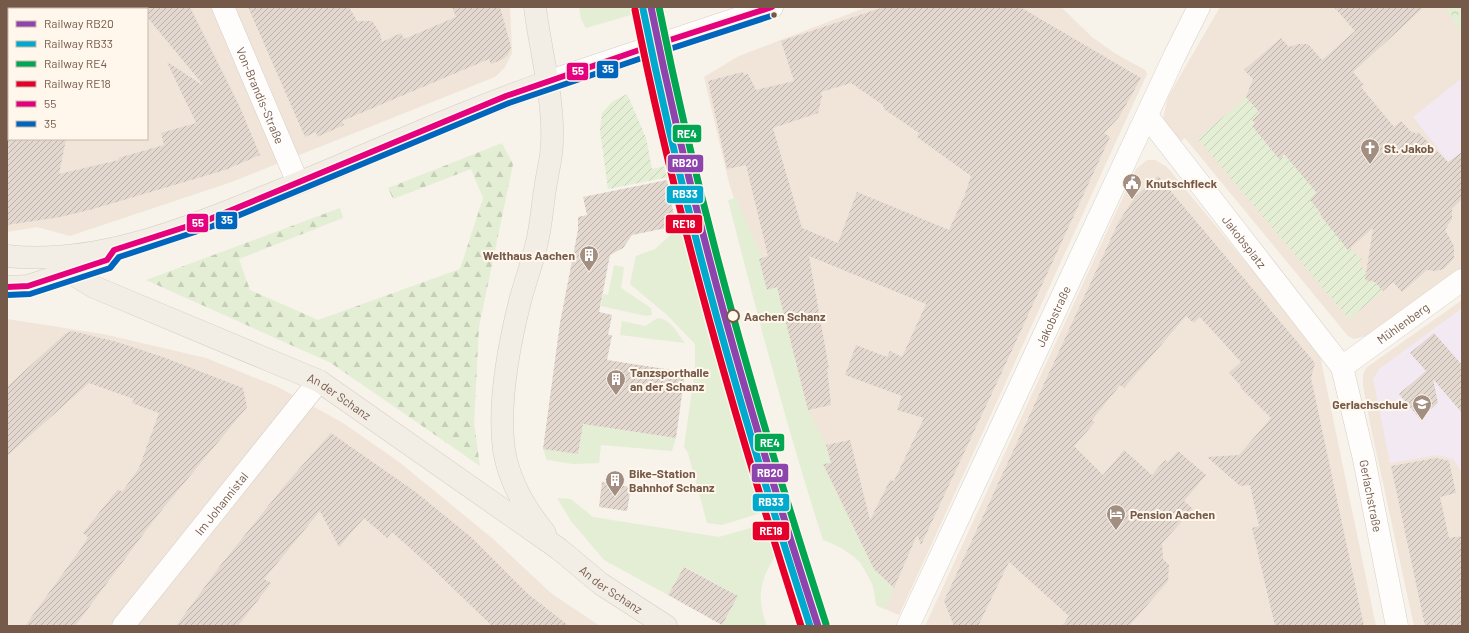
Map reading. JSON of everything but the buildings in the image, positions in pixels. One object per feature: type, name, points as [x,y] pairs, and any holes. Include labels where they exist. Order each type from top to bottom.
[{"type":"main road","name":"An der Schanz","points":[[535,7],[547,82],[552,141],[536,245],[520,302],[509,357],[502,419],[504,451],[511,476],[520,497],[534,520],[559,549]]},
{"type":"main road","points":[[18,286],[66,264],[210,219],[480,107],[547,82]]},
{"type":"main road","points":[[7,256],[66,264]]},
{"type":"main road","name":"An der Schanz","points":[[66,264],[94,287],[319,381],[559,549],[601,584],[666,626]]},
{"type":"main road","name":"An der Schanz","points":[[18,286],[62,288],[94,287]]},
{"type":"street","name":"Von-Brandis-Straße","points":[[223,7],[298,183]]},
{"type":"street","points":[[547,82],[770,7]]},
{"type":"street","name":"Jakobstraße","points":[[908,626],[1174,57],[1199,7]]},
{"type":"street","name":"Jakobsplatz","points":[[1147,116],[1342,366]]},
{"type":"street","name":"Mühlenberg","points":[[1342,366],[1462,280]]},
{"type":"street","name":"Gerlachstraße","points":[[1342,366],[1364,459],[1397,626]]},
{"type":"street","name":"Im Johannistal","points":[[123,626],[319,381]]},
{"type":"shaded area","points":[[7,7],[510,7],[512,53],[505,67],[495,77],[229,183],[70,236],[37,227],[7,232]]},
{"type":"shaded area","points":[[867,7],[1061,7],[1093,38],[1116,54],[1145,70],[1147,74],[899,615],[876,605],[874,587],[859,560],[851,553],[823,473],[729,183],[704,77],[739,56]]},
{"type":"shaded area","points":[[1220,7],[1462,7],[1462,270],[1370,335],[1354,339],[1348,336],[1185,138],[1179,143],[1163,119],[1168,97]]},
{"type":"shaded area","points":[[1462,78],[1462,180],[1413,117]]},
{"type":"shaded area","points":[[1147,160],[1155,160],[1167,167],[1319,351],[1376,626],[925,626],[1136,169]]},
{"type":"shaded area","points":[[1462,300],[1462,626],[1414,626],[1371,428],[1363,385],[1363,375],[1366,368]]},
{"type":"shaded area","name":"Gerlachschule","points":[[1462,308],[1462,473],[1453,459],[1437,455],[1390,463],[1373,379],[1379,369]]},
{"type":"shaded area","points":[[7,319],[103,334],[206,358],[278,387],[343,423],[399,462],[492,538],[552,594],[600,626],[7,626]]},
{"type":"green space","points":[[579,7],[630,7],[634,14],[586,28],[581,19]]},
{"type":"green space","points":[[1444,7],[1462,7],[1462,33]]},
{"type":"green space","points":[[627,94],[646,138],[652,169],[666,166],[669,177],[608,189],[600,130],[602,113],[613,101]]},
{"type":"green space","points":[[1246,97],[1263,116],[1252,120],[1254,123],[1282,156],[1285,159],[1288,157],[1295,165],[1293,166],[1296,168],[1297,167],[1307,179],[1306,180],[1319,192],[1310,200],[1322,216],[1319,218],[1322,222],[1325,219],[1347,244],[1345,246],[1347,250],[1350,248],[1362,259],[1358,262],[1366,272],[1366,277],[1369,281],[1375,282],[1383,291],[1349,319],[1198,139]]},
{"type":"green space","points":[[502,143],[513,164],[479,327],[474,423],[480,466],[331,363],[146,280],[340,208],[343,218],[239,259],[250,290],[318,320],[460,269],[483,198],[471,169],[393,199],[388,188]]},
{"type":"green space","points":[[736,198],[762,258],[767,290],[777,287],[808,410],[826,445],[831,463],[824,464],[826,472],[874,569],[894,588],[885,609],[876,605],[871,581],[861,564],[844,550],[823,540],[773,371],[728,200]]},
{"type":"green space","points":[[681,229],[708,335],[761,513],[722,525],[707,523],[688,453],[684,447],[695,368],[695,344],[666,314],[630,284],[636,256],[655,249],[676,230]]},
{"type":"green space","points":[[614,265],[624,267],[621,288],[651,308],[652,315],[646,316],[601,306],[603,294],[608,295]]},
{"type":"green space","points":[[658,318],[671,324],[685,343],[620,335],[622,321],[645,326]]},
{"type":"green space","points":[[583,424],[676,438],[672,451],[601,445],[599,463],[573,464],[547,460],[543,449],[578,454]]},
{"type":"green space","points":[[557,498],[571,499],[593,517],[719,537],[764,524],[775,556],[766,573],[761,590],[762,607],[767,626],[722,625],[738,596],[685,567],[668,595],[604,560],[571,521]]},
{"type":"rail line","name":"RB20","points":[[651,7],[705,242],[747,396],[818,626]]},
{"type":"rail line","name":"RE4","points":[[659,7],[713,241],[755,394],[826,624]]},
{"type":"rail line","name":"RB33","points":[[643,9],[697,243],[739,396],[810,626]]},
{"type":"rail line","name":"RE18","points":[[635,10],[670,166],[709,320],[754,474],[801,626]]},
{"type":"transit line","name":"55","points":[[7,287],[28,286],[107,260],[114,250],[210,219],[506,96],[645,48],[772,7]]},
{"type":"transit line","name":"35","points":[[7,295],[30,294],[110,268],[119,257],[213,226],[509,103],[774,15]]},
{"type":"place","name":"St. Jakob","points":[[1370,165]]},
{"type":"place","name":"Knutschfleck","points":[[1132,200]]},
{"type":"place","name":"Welthaus Aachen","points":[[589,272]]},
{"type":"place","name":"Aachen Schanz","points":[[733,316]]},
{"type":"place","name":"Tanzsporthalle an der Schanz","points":[[616,396]]},
{"type":"place","name":"Gerlachschule","points":[[1422,421]]},
{"type":"place","name":"Bike-Station Bahnhof Schanz","points":[[615,497]]},
{"type":"place","name":"Pension Aachen","points":[[1116,531]]}]
